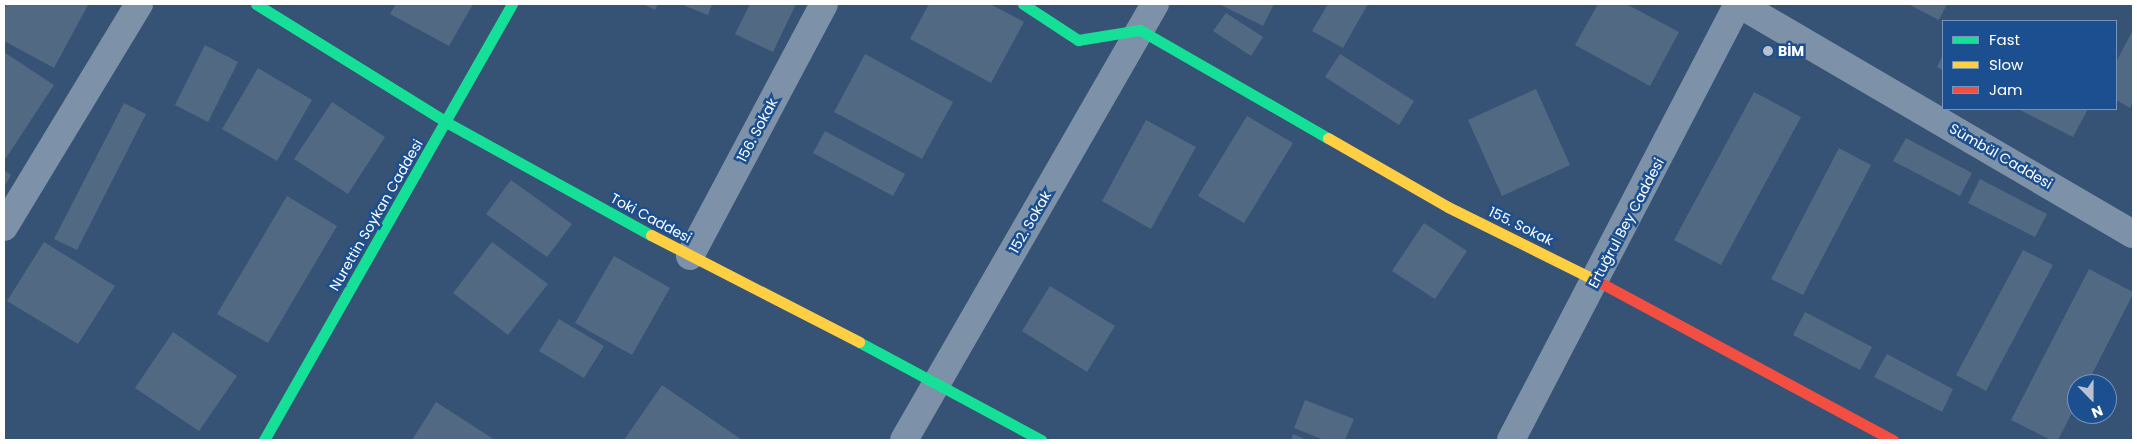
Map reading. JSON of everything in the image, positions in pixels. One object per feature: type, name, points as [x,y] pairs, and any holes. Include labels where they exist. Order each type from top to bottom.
[{"type":"street","points":[[4,227],[139,4]]},
{"type":"street","name":"Toki Caddesi","points":[[256,4],[446,122],[690,256],[938,383],[1041,440]]},
{"type":"street","name":"Nurettin Soykan Caddesi","points":[[264,440],[512,4]]},
{"type":"street","name":"156. Sokak","points":[[690,256],[824,4]]},
{"type":"street","points":[[1023,4],[1078,40],[1140,30]]},
{"type":"street","name":"152. Sokak","points":[[904,440],[1156,4]]},
{"type":"street","name":"Sümbül Caddesi","points":[[1738,4],[2133,234]]},
{"type":"street","name":"Ertuğrul Bey Caddesi","points":[[1511,440],[1596,280],[1738,4]]},
{"type":"street","name":"155. Sokak","points":[[1140,30],[1448,207],[1596,280],[1893,440]]},
{"type":"building","points":[[7,4],[88,5],[54,68],[4,41],[4,10]]},
{"type":"building","points":[[396,4],[473,4],[449,46],[390,14]]},
{"type":"building","points":[[643,4],[658,4],[655,10]]},
{"type":"building","points":[[685,4],[712,4],[708,15],[685,6]]},
{"type":"building","points":[[750,4],[796,4],[773,52],[735,34]]},
{"type":"building","points":[[929,4],[990,4],[1024,22],[991,83],[910,39]]},
{"type":"building","points":[[1219,4],[1274,4],[1263,26]]},
{"type":"building","points":[[1328,4],[1368,4],[1343,48],[1312,31]]},
{"type":"building","points":[[1598,4],[1626,4],[1679,32],[1650,86],[1575,45]]},
{"type":"building","points":[[1908,4],[1947,4],[1939,20]]},
{"type":"building","points":[[1226,13],[1263,37],[1251,56],[1213,31]]},
{"type":"building","points":[[2133,30],[2133,101],[2130,108],[2117,101],[2117,60]]},
{"type":"building","points":[[205,45],[238,62],[208,122],[175,105]]},
{"type":"building","points":[[4,52],[54,85],[6,158],[4,156]]},
{"type":"building","points":[[865,54],[953,102],[922,159],[834,112]]},
{"type":"building","points":[[1340,54],[1414,101],[1399,125],[1325,77]]},
{"type":"building","points":[[1942,57],[1942,70],[1937,67]]},
{"type":"building","points":[[258,68],[312,100],[277,161],[222,129]]},
{"type":"building","points":[[1536,89],[1570,165],[1502,196],[1468,120]]},
{"type":"building","points":[[1754,92],[1801,117],[1721,265],[1674,240]]},
{"type":"building","points":[[332,102],[385,137],[348,194],[294,159]]},
{"type":"building","points":[[124,103],[146,114],[77,250],[54,239]]},
{"type":"building","points":[[2020,110],[2087,110],[2073,137]]},
{"type":"building","points":[[1247,116],[1293,143],[1244,223],[1198,196]]},
{"type":"building","points":[[1146,120],[1196,147],[1151,229],[1102,201]]},
{"type":"building","points":[[825,131],[905,174],[893,196],[813,153]]},
{"type":"building","points":[[1906,138],[1972,173],[1960,196],[1893,161]]},
{"type":"building","points":[[1839,148],[1871,165],[1803,295],[1771,279]]},
{"type":"building","points":[[4,170],[11,175],[4,187]]},
{"type":"building","points":[[1980,179],[2047,214],[2035,237],[1968,203]]},
{"type":"building","points":[[511,180],[572,224],[547,257],[486,214]]},
{"type":"building","points":[[287,196],[337,226],[268,343],[217,314]]},
{"type":"building","points":[[1424,223],[1467,251],[1435,299],[1392,271]]},
{"type":"building","points":[[44,242],[115,286],[78,344],[7,301]]},
{"type":"building","points":[[492,242],[548,284],[508,335],[453,293]]},
{"type":"building","points":[[2023,250],[2053,265],[1986,391],[1956,375]]},
{"type":"building","points":[[614,256],[670,288],[632,355],[575,323]]},
{"type":"building","points":[[2089,269],[2133,292],[2092,374],[2067,374],[2067,422],[2058,440],[2051,440],[2011,420]]},
{"type":"building","points":[[1050,286],[1115,326],[1087,372],[1022,331]]},
{"type":"building","points":[[1805,312],[1872,347],[1860,370],[1793,335]]},
{"type":"building","points":[[559,319],[604,346],[584,378],[539,351]]},
{"type":"building","points":[[173,332],[237,376],[199,431],[135,388]]},
{"type":"building","points":[[1887,354],[1953,389],[1942,412],[1874,377]]},
{"type":"building","points":[[662,385],[742,440],[624,440]]},
{"type":"building","points":[[1305,400],[1354,419],[1345,440],[1324,440],[1294,428]]},
{"type":"building","points":[[436,402],[495,440],[412,440]]},
{"type":"building","points":[[1293,434],[1307,440],[1291,440]]},
{"type":"traffic: fast","points":[[256,4],[446,122],[651,235]]},
{"type":"traffic: fast","points":[[264,440],[512,4]]},
{"type":"traffic: fast","points":[[1023,4],[1078,40],[1140,30],[1328,138]]},
{"type":"traffic: fast","points":[[859,342],[1041,440]]},
{"type":"traffic: slow","points":[[1328,138],[1448,207],[1601,283]]},
{"type":"traffic: slow","points":[[651,235],[859,342]]},
{"type":"traffic: jam","points":[[1601,283],[1893,440]]},
{"type":"place","name":"BİM","points":[[1768,51]]}]
